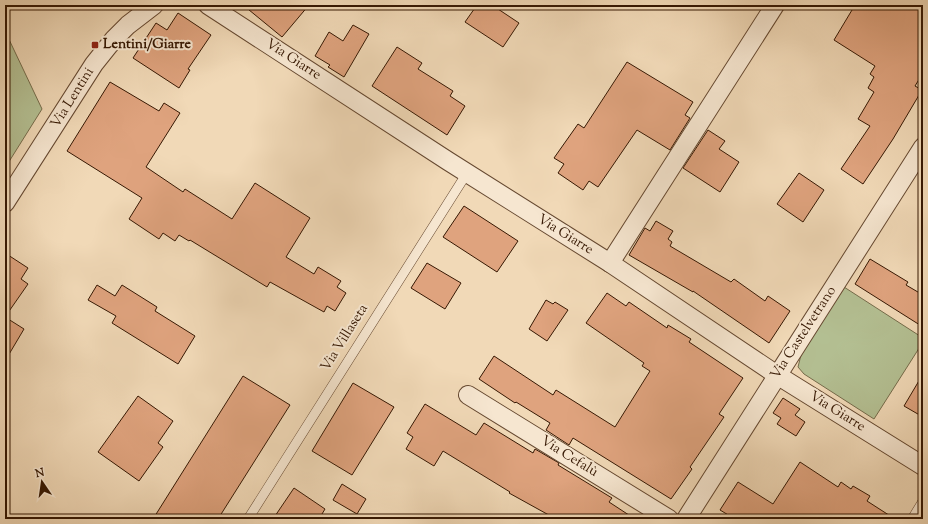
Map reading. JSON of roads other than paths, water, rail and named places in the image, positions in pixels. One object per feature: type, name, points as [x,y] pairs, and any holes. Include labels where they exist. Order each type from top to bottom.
[{"type":"street","name":"Via Lentini","points":[[5,203],[98,59],[118,36],[154,5]]},
{"type":"street","name":"Via Giarre","points":[[208,5],[467,173],[610,263],[777,375],[923,466]]},
{"type":"street","points":[[610,263],[775,5]]},
{"type":"street","name":"Via Castelvetrano","points":[[686,519],[923,147]]},
{"type":"street","name":"Via Cefalù","points":[[468,395],[669,519]]},
{"type":"lane","name":"Via Villaseta","points":[[248,519],[467,173]]},
{"type":"lane","points":[[912,519],[923,501]]},
{"type":"place","name":"Lentini/Giarre","points":[[95,45]]}]
